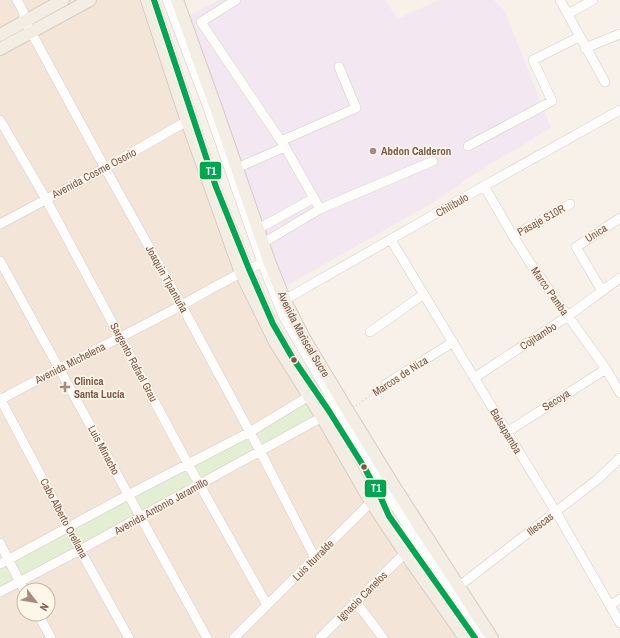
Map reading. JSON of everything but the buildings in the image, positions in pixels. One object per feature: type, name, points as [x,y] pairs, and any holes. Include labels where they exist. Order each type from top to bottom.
[{"type":"main road","points":[[0,35],[63,0]]},
{"type":"main road","points":[[0,49],[90,0]]},
{"type":"main road","name":"Avenida Mariscal Sucre","points":[[147,0],[187,121],[245,271],[275,342],[322,417],[458,586],[492,638]]},
{"type":"main road","name":"Avenida Mariscal Sucre","points":[[177,0],[263,243],[265,262],[282,302],[348,411],[383,494],[405,553],[466,638]]},
{"type":"street","name":"Joaquin Tipantuña","points":[[17,0],[23,12],[25,21],[182,306],[250,432],[315,558]]},
{"type":"street","points":[[154,0],[245,271],[292,357],[329,411],[364,467],[486,638]]},
{"type":"street","points":[[167,0],[265,262]]},
{"type":"street","points":[[236,0],[201,22],[283,144],[320,209]]},
{"type":"street","points":[[560,0],[605,82]]},
{"type":"street","points":[[568,14],[593,0]]},
{"type":"street","points":[[585,48],[620,34]]},
{"type":"street","points":[[468,146],[552,101],[533,60],[579,37]]},
{"type":"street","points":[[237,168],[356,108],[339,67]]},
{"type":"street","name":"Chilibulo","points":[[282,302],[620,110]]},
{"type":"street","name":"Sargento Rafael Grau","points":[[0,120],[46,198],[188,464],[267,605]]},
{"type":"street","name":"Avenida Cosme Osorio","points":[[0,224],[46,198],[105,168],[187,121]]},
{"type":"street","points":[[263,243],[320,209],[433,161]]},
{"type":"street","name":"Marco Pamba","points":[[484,186],[532,266],[606,369],[620,393]]},
{"type":"street","points":[[258,229],[314,198]]},
{"type":"street","name":"Pasaje S10R","points":[[513,236],[570,204]]},
{"type":"street","name":"Unica","points":[[602,291],[576,247],[620,218]]},
{"type":"street","name":"Balsapamba","points":[[392,240],[556,512],[620,623]]},
{"type":"street","name":"Luis Minacho","points":[[0,261],[207,638]]},
{"type":"street","name":"Avenida Michelena","points":[[0,399],[265,262]]},
{"type":"street","name":"Cojitambo","points":[[474,378],[568,316],[620,278]]},
{"type":"street","points":[[370,332],[424,294]]},
{"type":"street","points":[[282,302],[283,316],[383,494],[389,516],[475,638]]},
{"type":"street","name":"Marcos de Niza","points":[[386,384],[453,342]]},
{"type":"street","name":"Secoya","points":[[507,432],[606,369]]},
{"type":"street","name":"Avenida Antonio Jaramillo","points":[[4,561],[68,526],[250,432],[309,396]]},
{"type":"street","name":"Cabo Alberto Orellana","points":[[0,399],[80,550],[129,638]]},
{"type":"street","name":"Avenida Antonio Jaramillo","points":[[28,582],[80,550],[322,417]]},
{"type":"street","name":"Illescas","points":[[458,586],[598,479],[620,458]]},
{"type":"street","name":"Luis Iturralde","points":[[234,638],[315,558],[383,494]]},
{"type":"street","points":[[0,543],[4,561],[19,582]]},
{"type":"street","name":"Ignacio Canelos","points":[[320,638],[405,553]]},
{"type":"street","name":"Avenida Antonio Jaramillo","points":[[0,592],[16,588]]},
{"type":"street","points":[[610,605],[620,599]]},
{"type":"street","points":[[356,602],[383,638]]},
{"type":"street","points":[[42,622],[51,638]]},
{"type":"path","name":"Marcos de Niza","points":[[348,411],[386,384]]},
{"type":"shaded area","points":[[0,0],[143,0],[249,281],[372,495],[473,638],[0,638]]},
{"type":"shaded area","name":"Abdon Calderon","points":[[219,0],[385,0],[398,19],[438,0],[494,0],[505,11],[551,128],[474,174],[436,201],[286,286],[258,229],[190,15]]},
{"type":"green space","points":[[309,396],[322,417],[0,592],[0,564]]},
{"type":"transit line","name":"T1","points":[[154,0],[216,187],[273,324],[292,357],[329,411],[364,467],[389,516],[475,638]]},
{"type":"place","name":"Abdon Calderon","points":[[373,151]]},
{"type":"place","name":"Clinica Santa Lucía","points":[[65,387]]}]
